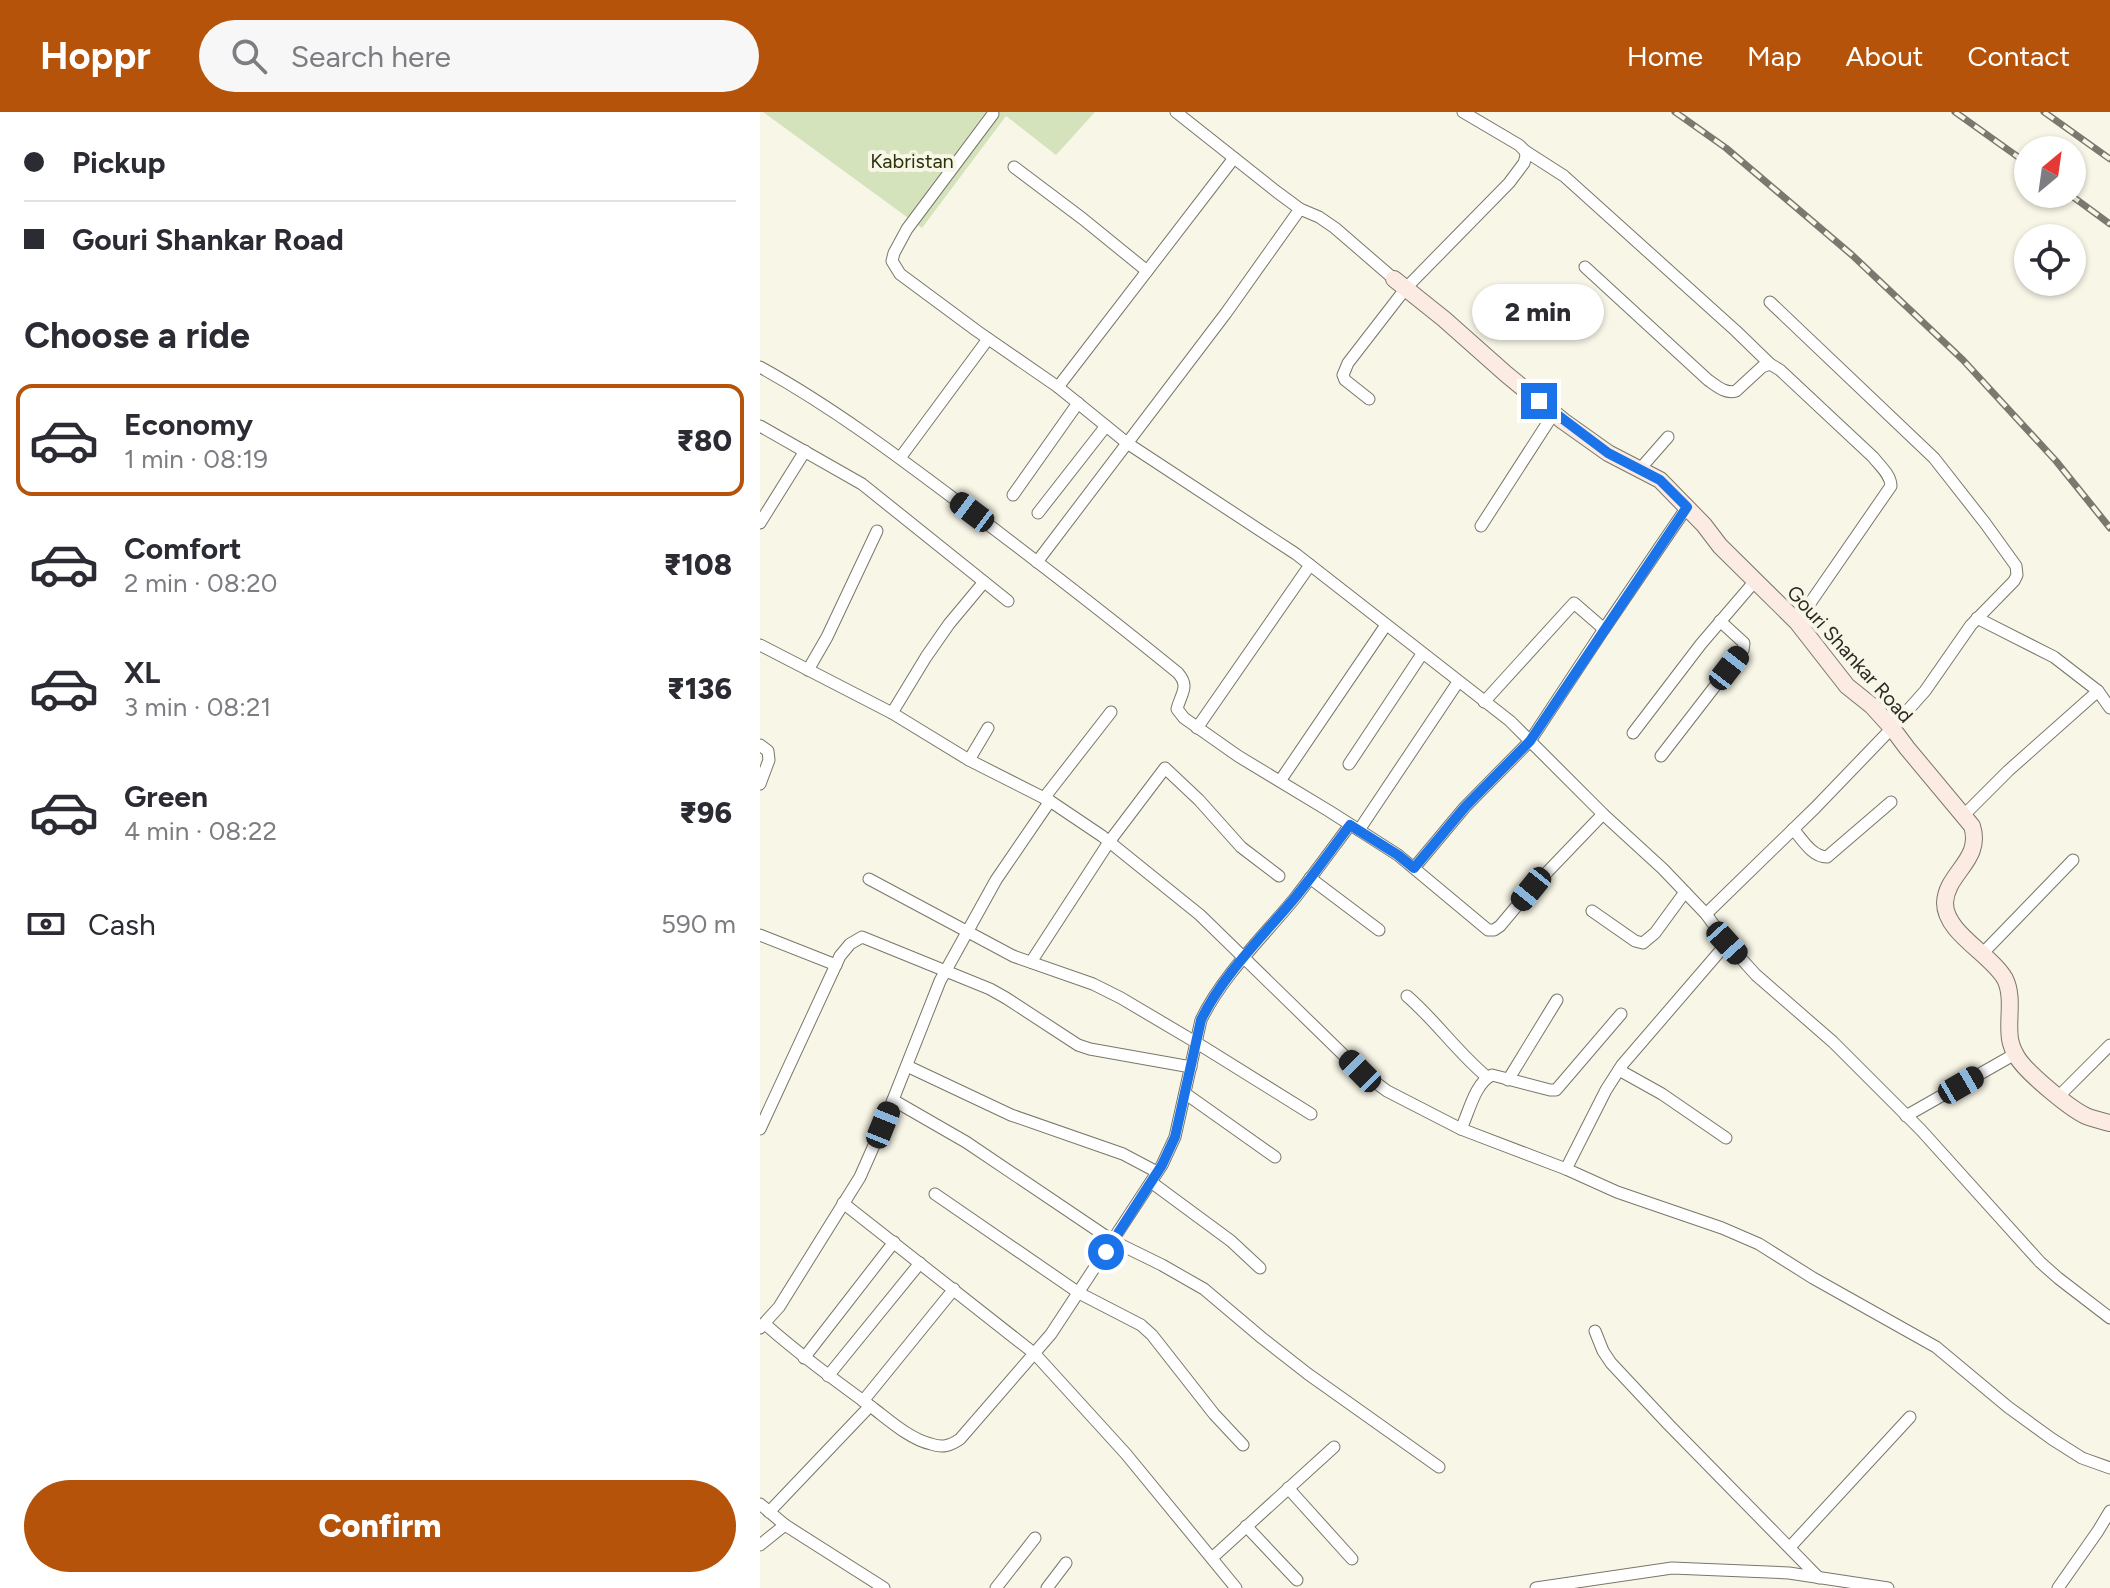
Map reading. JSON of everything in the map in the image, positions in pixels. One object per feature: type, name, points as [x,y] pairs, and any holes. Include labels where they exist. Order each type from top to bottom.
[{"type":"street","points":[[1176,112],[1300,209],[1335,228],[1400,284]]},
{"type":"street","points":[[1463,112],[1564,176],[1873,457],[1891,482],[1797,622]]},
{"type":"street","points":[[993,114],[907,229],[892,261],[900,274],[1058,387],[1127,443],[1296,554],[1510,721],[1663,869],[1706,914],[1756,975],[1833,1042],[1906,1116],[2040,1262],[2110,1318]]},
{"type":"street","points":[[1369,399],[1345,380],[1343,375],[1348,363],[1400,284],[1509,183],[1524,163],[1525,151]]},
{"type":"street","points":[[1058,387],[1234,158]]},
{"type":"street","points":[[1014,167],[1147,271]]},
{"type":"street","points":[[1037,562],[1226,313],[1300,209]]},
{"type":"street","points":[[1585,267],[1723,391],[1736,391],[1762,367],[1770,364]]},
{"type":"street","name":"Gouri Shankar Road","points":[[1400,284],[1554,413],[1608,453],[1660,480],[1720,546],[1797,622],[1847,686],[1872,706],[1892,728],[1964,815],[1976,837],[1972,853],[1947,892],[1945,906],[1961,934],[2005,979],[2009,990],[2010,1031],[2015,1054]]},
{"type":"street","points":[[1706,914],[1892,728],[1925,691],[1977,618],[2017,575],[2016,566],[1934,458],[1770,302]]},
{"type":"street","points":[[900,458],[988,339]]},
{"type":"street","points":[[760,367],[826,406],[900,458],[1120,625],[1178,673],[1184,681],[1184,689],[1177,709],[1184,718],[1414,868],[1488,930],[1494,930],[1507,920],[1531,889],[1603,814]]},
{"type":"street","points":[[1013,495],[1078,403]]},
{"type":"street","points":[[1481,526],[1554,413]]},
{"type":"street","points":[[760,426],[862,484],[1008,601]]},
{"type":"street","points":[[1038,513],[1106,426]]},
{"type":"street","points":[[1640,469],[1668,437]]},
{"type":"street","points":[[760,523],[805,451]]},
{"type":"street","points":[[1414,868],[1465,807],[1530,741],[1687,507]]},
{"type":"street","points":[[808,670],[877,531]]},
{"type":"street","points":[[1197,728],[1310,565]]},
{"type":"street","points":[[1633,733],[1755,581]]},
{"type":"street","points":[[892,713],[949,624],[984,582]]},
{"type":"street","points":[[1484,702],[1574,603],[1604,629]]},
{"type":"street","points":[[1977,618],[2054,657],[2098,691],[2110,708]]},
{"type":"street","points":[[1661,756],[1743,650],[1744,643],[1720,621]]},
{"type":"street","points":[[1280,781],[1386,625]]},
{"type":"street","points":[[760,645],[892,713],[969,760],[1047,799],[1109,842],[1200,915],[1360,1071],[1387,1091],[1461,1129],[1617,1192],[1759,1244],[1936,1347],[2052,1439],[2082,1458],[2110,1468]]},
{"type":"street","points":[[1349,764],[1422,654]]},
{"type":"street","points":[[1111,712],[1047,799],[996,880],[945,971],[860,1177],[779,1307],[762,1326],[922,1442],[943,1447],[953,1445],[1051,1334],[1154,1177],[1175,1137],[1201,1020],[1208,1006],[1310,878],[1355,828],[1458,682]]},
{"type":"street","points":[[1964,815],[2008,771],[2098,691]]},
{"type":"street","points":[[969,760],[988,728]]},
{"type":"street","points":[[760,745],[768,751],[769,760],[760,784]]},
{"type":"street","points":[[1031,962],[1109,842],[1165,768],[1241,847],[1279,876]]},
{"type":"street","points":[[1793,829],[1814,852],[1827,857],[1891,802]]},
{"type":"street","points":[[1982,954],[2073,860]]},
{"type":"street","points":[[1310,878],[1379,930]]},
{"type":"street","points":[[869,879],[1013,956],[1093,984],[1197,1043],[1311,1114]]},
{"type":"street","points":[[1592,911],[1635,941],[1643,943],[1655,933],[1685,892]]},
{"type":"street","points":[[760,935],[836,965]]},
{"type":"street","points":[[760,1129],[836,965],[850,944],[862,937],[1006,998],[1078,1045],[1191,1067]]},
{"type":"street","points":[[1566,1169],[1619,1070],[1727,943]]},
{"type":"street","points":[[1407,996],[1429,1015],[1467,1061],[1487,1077]]},
{"type":"street","points":[[1508,1080],[1557,1000]]},
{"type":"street","points":[[1461,1129],[1487,1077],[1492,1075],[1556,1090],[1621,1014]]},
{"type":"street","points":[[2059,1096],[2110,1045]]},
{"type":"street","points":[[1906,1116],[2015,1054],[2059,1096],[2086,1116],[2110,1123]]},
{"type":"street","points":[[907,1066],[1011,1115],[1123,1154],[1260,1268]]},
{"type":"street","points":[[1619,1070],[1662,1094],[1726,1138]]},
{"type":"street","points":[[1186,1094],[1275,1157]]},
{"type":"street","points":[[893,1100],[966,1142],[1113,1241],[1204,1289],[1308,1374],[1439,1467]]},
{"type":"street","points":[[935,1194],[1079,1293],[1141,1325],[1243,1445]]},
{"type":"street","points":[[843,1203],[1035,1354],[1126,1454],[1236,1588]]},
{"type":"street","points":[[804,1358],[894,1242]]},
{"type":"street","points":[[828,1376],[920,1263]]},
{"type":"street","points":[[884,1588],[865,1582],[765,1508],[867,1404],[954,1289]]},
{"type":"street","points":[[1595,1331],[1611,1363],[1819,1578]]},
{"type":"street","points":[[1790,1547],[1910,1417]]},
{"type":"street","points":[[1212,1558],[1334,1447]]},
{"type":"street","points":[[1288,1488],[1352,1559]]},
{"type":"street","points":[[2058,1588],[2110,1511]]},
{"type":"street","points":[[760,1545],[785,1525]]},
{"type":"street","points":[[1246,1526],[1297,1580]]},
{"type":"street","points":[[996,1588],[1035,1538]]},
{"type":"street","points":[[1047,1588],[1066,1563]]},
{"type":"street","points":[[1536,1588],[1672,1568],[1789,1573],[1888,1588]]},
{"type":"green space","name":"Kabristan","points":[[763,112],[1095,112],[1056,155],[1006,116],[922,228]]},
{"type":"railway","points":[[1675,112],[1726,148],[1852,255],[1963,360],[2056,461],[2110,528]]},
{"type":"railway","points":[[1955,112],[2014,154]]},
{"type":"railway","points":[[2044,112],[2110,159]]},
{"type":"railway","points":[[2086,206],[2110,224]]},
{"type":"route","points":[[1106,1252],[1162,1165],[1175,1137],[1201,1020],[1244,958],[1295,898],[1350,825],[1414,868],[1465,807],[1530,741],[1687,507],[1660,480],[1608,453],[1539,401]]}]
